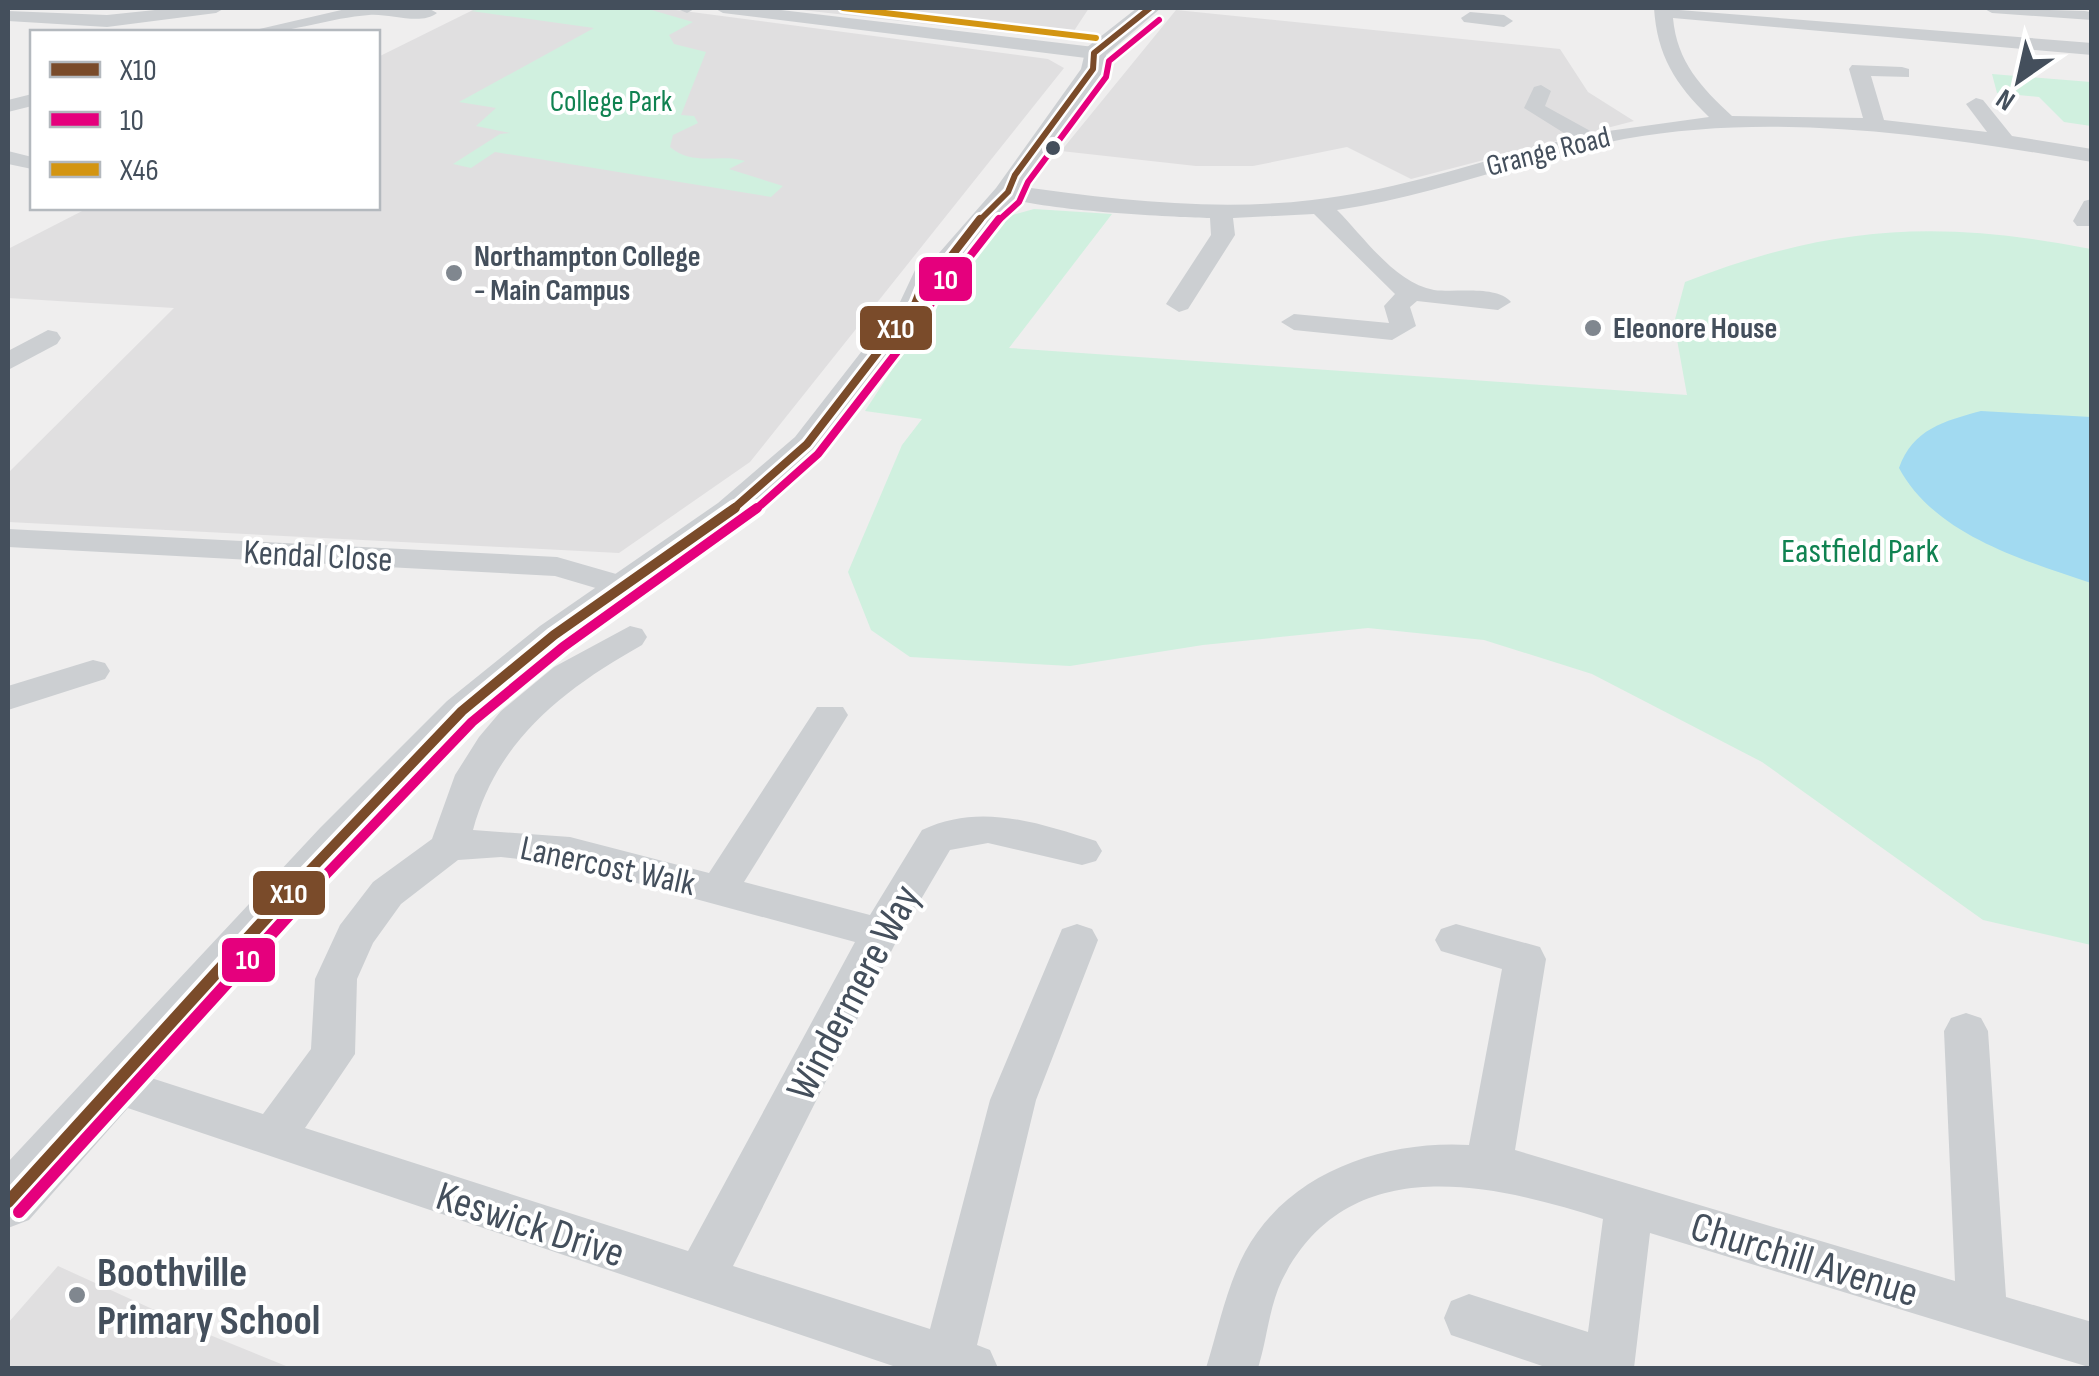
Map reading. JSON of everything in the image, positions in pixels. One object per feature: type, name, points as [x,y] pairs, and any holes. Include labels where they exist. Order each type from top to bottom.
[{"type":"street","points":[[16,22],[135,26],[216,8]]},
{"type":"street","points":[[723,8],[1094,52],[1150,8]]},
{"type":"street","points":[[1992,8],[2078,12]]},
{"type":"street","points":[[265,30],[370,9],[428,13]]},
{"type":"street","points":[[1949,9],[1966,38]]},
{"type":"street","points":[[1728,122],[1671,62],[1664,45],[1663,10],[2092,49]]},
{"type":"street","points":[[1470,18],[1504,22]]},
{"type":"street","points":[[8,1202],[336,840],[462,711],[554,636],[731,512],[807,444],[915,304],[927,274],[949,260],[994,202],[1008,192],[1014,175],[1093,69],[1094,52]]},
{"type":"street","points":[[1874,125],[1859,69],[1902,73]]},
{"type":"street","points":[[1509,110],[1537,100],[1588,138]]},
{"type":"street","points":[[1976,104],[2005,141]]},
{"type":"street","name":"Grange Road","points":[[1008,192],[1140,209],[1222,213],[1319,206],[1389,193],[1588,138],[1728,122],[1874,125],[2092,156]]},
{"type":"street","points":[[8,158],[28,174]]},
{"type":"street","points":[[1319,206],[1394,282],[1411,292],[1498,302]]},
{"type":"street","points":[[1179,304],[1223,235],[1222,213]]},
{"type":"street","points":[[1294,322],[1392,332],[1404,322],[1398,303],[1411,292]]},
{"type":"street","points":[[8,361],[48,338]]},
{"type":"street","name":"Kendal Close","points":[[8,538],[558,567],[626,586]]},
{"type":"street","points":[[272,1138],[334,1054],[336,979],[355,936],[387,893],[449,846],[468,780],[496,741],[545,688],[630,637]]},
{"type":"street","points":[[8,698],[92,671]]},
{"type":"street","points":[[719,889],[830,715]]},
{"type":"street","name":"Windermere Way","points":[[700,1279],[880,933],[927,852],[947,832],[974,828],[1082,851]]},
{"type":"street","name":"Lanercost Walk","points":[[449,846],[538,845],[880,933]]},
{"type":"street","name":"Keswick Drive","points":[[114,1085],[960,1365],[1013,1100],[1077,940]]},
{"type":"street","points":[[1456,940],[1525,959],[1489,1165]]},
{"type":"street","points":[[1966,1031],[1982,1312]]},
{"type":"street","name":"Churchill Avenue","points":[[1232,1368],[1265,1263],[1317,1203],[1344,1186],[1403,1167],[1462,1162],[1489,1165],[1629,1204],[2092,1348]]},
{"type":"street","points":[[1469,1318],[1610,1364],[1629,1204]]},
{"type":"shaded area","name":"Northampton College - Main Campus","points":[[477,8],[661,8],[1048,59],[1064,68],[750,462],[619,553],[8,522],[8,473],[174,308],[8,298],[8,249],[84,210],[380,210],[380,56]]},
{"type":"shaded area","points":[[784,8],[1089,8],[1068,40]]},
{"type":"shaded area","points":[[1176,10],[1560,49],[1588,92],[1634,121],[1411,179],[1347,147],[1253,166],[1196,166],[1061,151]]},
{"type":"shaded area","name":"Boothville Primary School","points":[[58,1266],[291,1368],[8,1368],[8,1323]]},
{"type":"green space","name":"College Park","points":[[648,9],[693,22],[669,35],[674,44],[706,52],[681,115],[694,116],[698,123],[673,135],[670,147],[697,158],[745,161],[729,169],[783,186],[771,197],[495,152],[471,168],[453,164],[500,134],[510,133],[476,126],[496,108],[459,102],[594,28],[471,11]]},
{"type":"green space","points":[[1992,74],[2091,82],[2091,126],[2064,122],[2039,97],[1997,93]]},
{"type":"green space","name":"Eastfield Park","points":[[1034,209],[1112,214],[1009,348],[1687,395],[1674,323],[1685,282],[1788,249],[1885,233],[1984,233],[2091,249],[2091,945],[1983,920],[1762,762],[1592,674],[1484,640],[1368,628],[1203,645],[1070,666],[910,657],[871,630],[848,572],[902,445],[922,419],[865,411],[952,278],[1005,217]]},
{"type":"water","points":[[1981,411],[2091,417],[2091,583],[2010,554],[1958,528],[1915,491],[1899,468],[1921,435],[1942,423]]},
{"type":"transit line","name":"X46","points":[[843,8],[1096,38]]},
{"type":"transit line","name":"X10","points":[[8,1202],[337,840],[462,711],[554,635],[731,511],[807,444],[915,304],[927,274],[949,259],[994,202],[1008,192],[1015,175],[1093,69],[1094,53],[1150,8]]},
{"type":"transit line","name":"10","points":[[19,1212],[348,850],[472,722],[563,647],[740,523],[818,454],[927,313],[939,284],[960,269],[1004,213],[1019,202],[1028,182],[1106,77],[1109,61],[1159,20]]},
{"type":"place","name":"Northampton College - Main Campus","points":[[454,273]]},
{"type":"place","name":"Eleonore House","points":[[1593,328]]},
{"type":"place","name":"Boothville Primary School","points":[[77,1295]]}]
